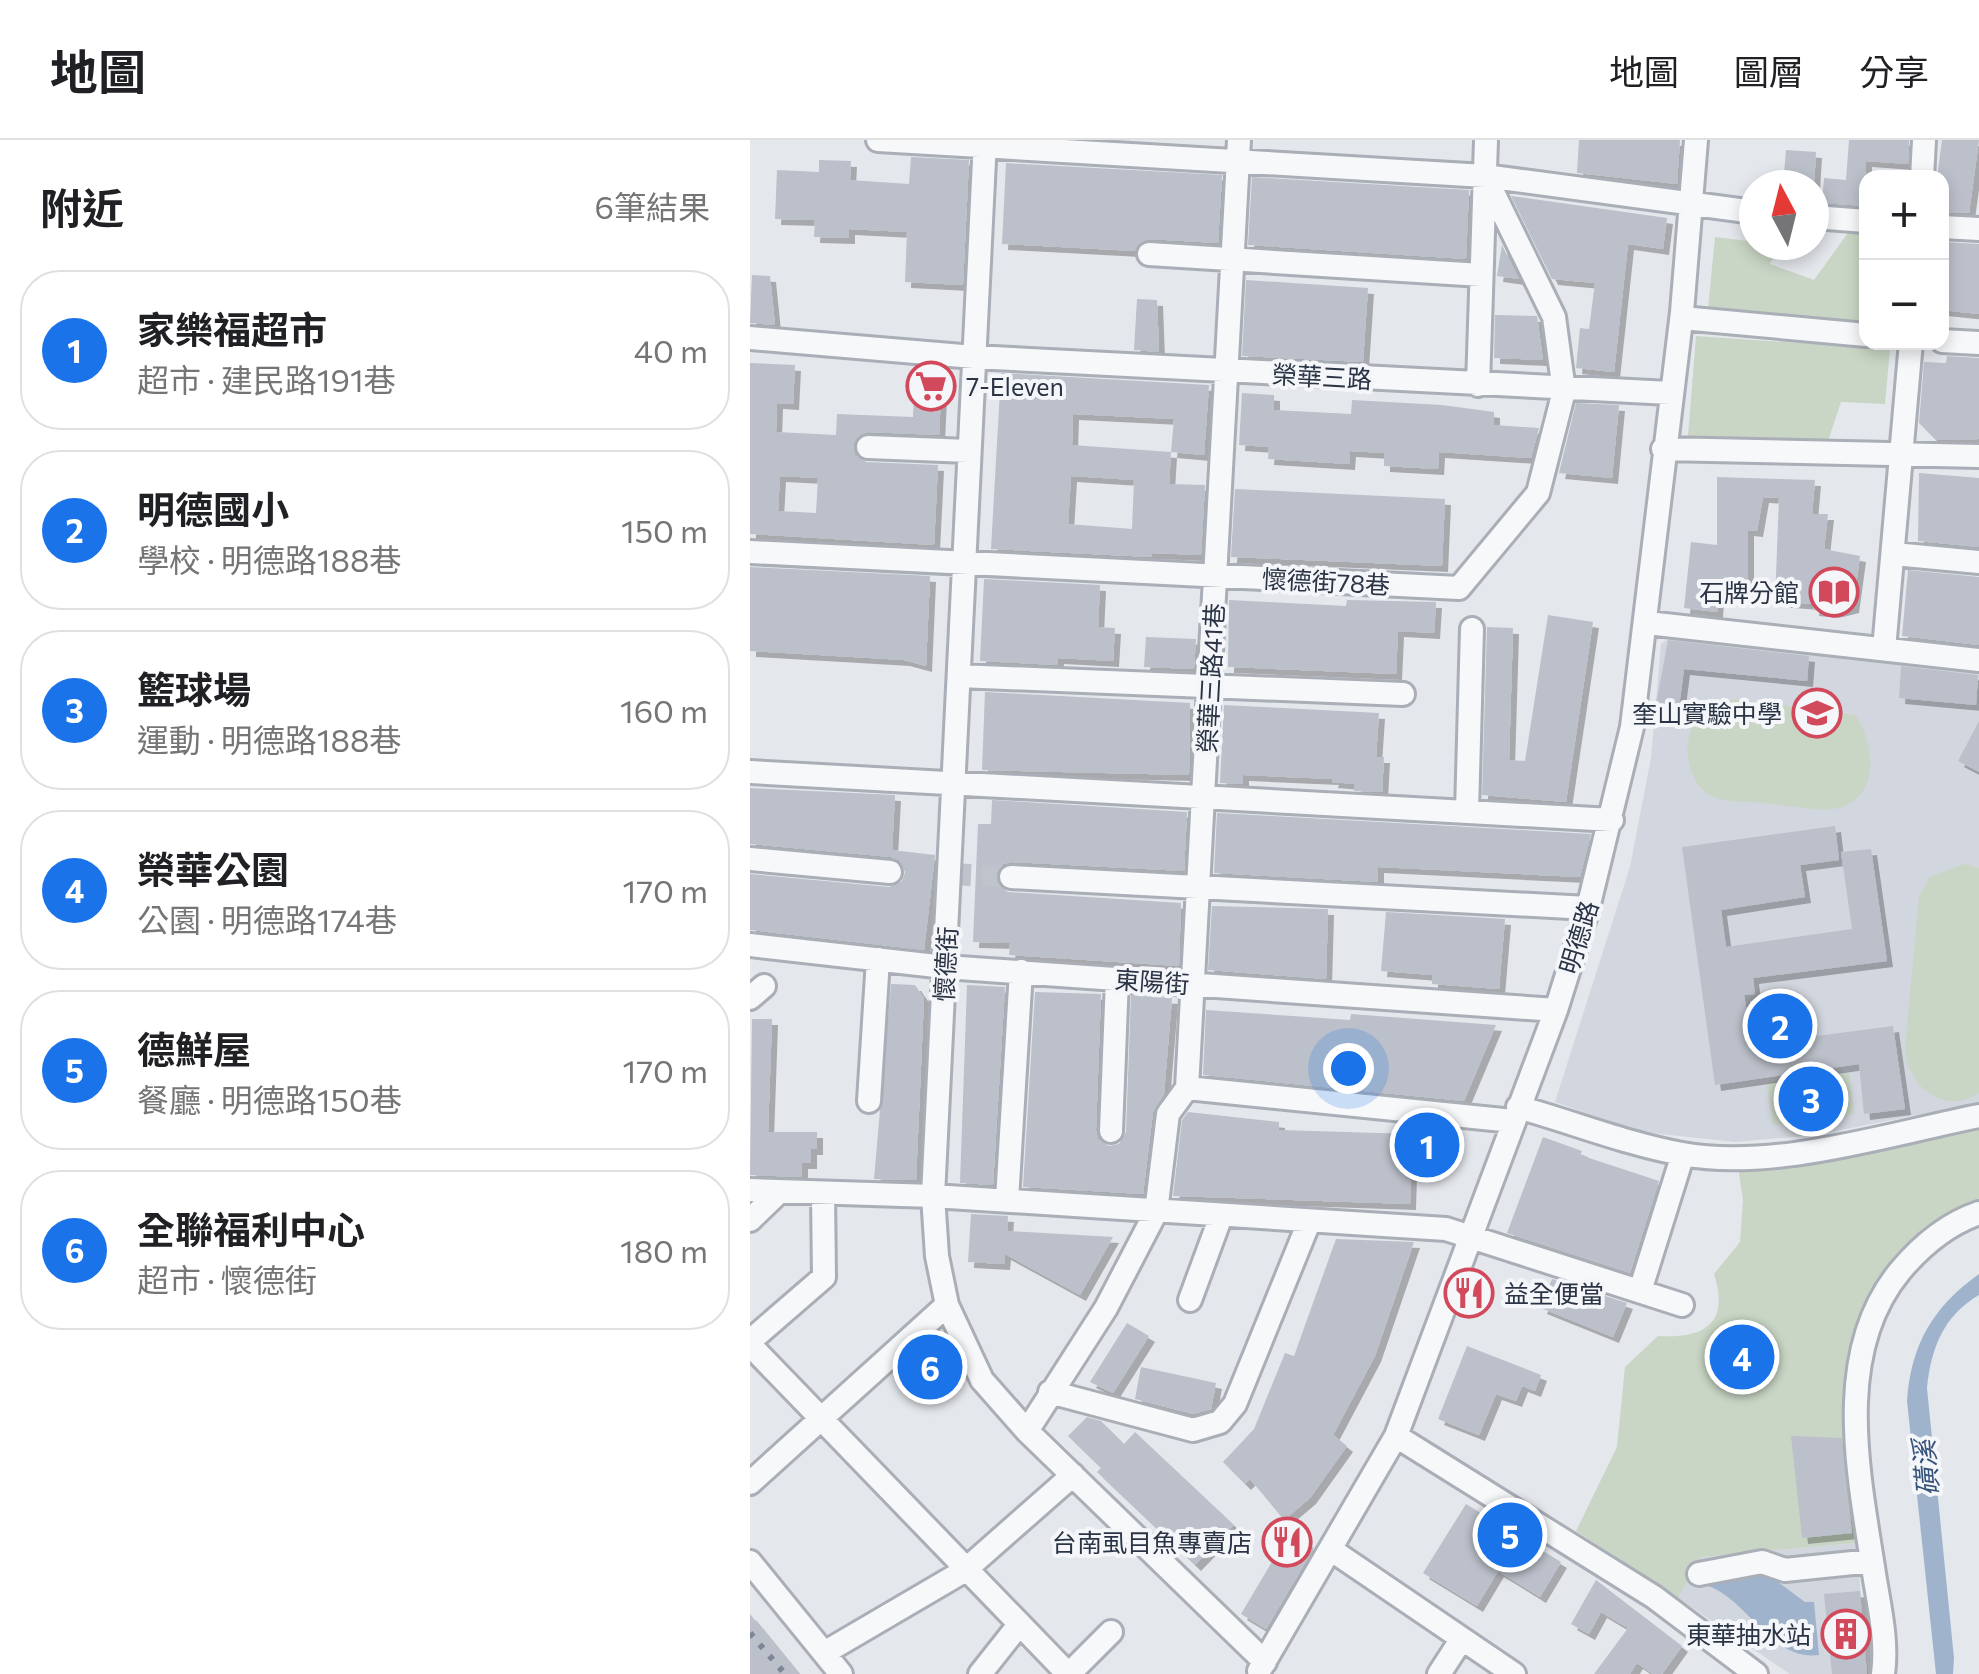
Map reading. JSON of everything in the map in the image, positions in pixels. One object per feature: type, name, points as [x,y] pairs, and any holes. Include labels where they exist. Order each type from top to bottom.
[{"type":"street","points":[[878,140],[1239,151],[1485,176],[1693,208],[1739,211]]},
{"type":"street","points":[[1478,385],[1486,140]]},
{"type":"street","name":"明德路","points":[[1261,1668],[1333,1551],[1396,1436],[1556,1010],[1588,908],[1632,727],[1647,623],[1670,393],[1682,318],[1696,140]]},
{"type":"street","points":[[1922,170],[1924,140]]},
{"type":"street","name":"懷德街","points":[[985,144],[933,1196],[937,1256],[948,1306],[982,1380],[1026,1430],[1261,1668]]},
{"type":"street","name":"榮華三路41巷","points":[[1156,1212],[1168,1114],[1186,1088],[1195,985],[1224,371],[1239,151]]},
{"type":"street","points":[[1485,176],[1554,318],[1564,391]]},
{"type":"street","points":[[1829,218],[1859,221]]},
{"type":"street","points":[[1949,228],[1979,230]]},
{"type":"street","points":[[1148,254],[1481,275]]},
{"type":"street","points":[[1682,318],[1859,334]]},
{"type":"street","name":"榮華三路","points":[[750,338],[974,357],[1564,391],[1670,393]]},
{"type":"street","points":[[1949,340],[1979,342]]},
{"type":"street","points":[[1884,649],[1910,350]]},
{"type":"street","name":"懷德街78巷","points":[[750,552],[1459,588],[1484,552],[1538,493],[1564,391]]},
{"type":"street","points":[[868,447],[968,451]]},
{"type":"street","points":[[1664,449],[1979,456]]},
{"type":"street","points":[[1894,554],[1979,562]]},
{"type":"street","points":[[1647,623],[1979,660]]},
{"type":"street","points":[[1467,812],[1472,629]]},
{"type":"street","points":[[960,676],[1402,694]]},
{"type":"street","points":[[750,772],[1612,820]]},
{"type":"street","points":[[750,859],[890,872]]},
{"type":"street","points":[[1011,876],[1588,908]]},
{"type":"street","name":"東陽街","points":[[750,946],[945,967],[1556,1010]]},
{"type":"street","points":[[869,1101],[878,959]]},
{"type":"street","points":[[1007,1200],[1020,972]]},
{"type":"street","points":[[1111,1130],[1117,979]]},
{"type":"street","points":[[1186,1088],[1516,1114],[1683,1154],[1798,1153],[1979,1116]]},
{"type":"street","points":[[1640,1291],[1683,1154]]},
{"type":"street","points":[[750,1190],[1007,1200],[1446,1229],[1682,1306]]},
{"type":"street","points":[[750,1220],[779,1192]]},
{"type":"street","points":[[823,1194],[824,1276],[750,1343],[964,1571],[1068,1674],[1111,1632]]},
{"type":"street","points":[[1026,1430],[1106,1308],[1156,1212]]},
{"type":"street","points":[[1883,1674],[1882,1626],[1857,1393],[1859,1356],[1882,1293],[1919,1248],[1979,1213]]},
{"type":"street","points":[[1190,1300],[1221,1216]]},
{"type":"street","points":[[1050,1392],[1193,1430],[1220,1422],[1235,1404],[1309,1222]]},
{"type":"street","points":[[750,1484],[948,1306]]},
{"type":"street","points":[[1396,1436],[1654,1597],[1745,1671]]},
{"type":"street","points":[[824,1653],[964,1571],[1073,1475]]},
{"type":"street","points":[[1333,1551],[1514,1674]]},
{"type":"street","points":[[1698,1574],[1762,1562],[1785,1570],[1872,1560]]},
{"type":"street","points":[[750,1562],[841,1674]]},
{"type":"street","points":[[980,1674],[1018,1626]]},
{"type":"street","points":[[1439,1674],[1461,1640]]},
{"type":"shaded area","points":[[1672,636],[1979,669],[1979,1103],[1815,1135],[1735,1142],[1642,1132],[1555,1102],[1630,867],[1651,758],[1661,644]]},
{"type":"shaded area","name":"東華抽水站","points":[[1856,1543],[1868,1674],[1790,1674],[1678,1598],[1701,1557]]},
{"type":"green space","points":[[1850,230],[1859,231],[1859,321],[1708,309],[1715,237],[1739,240],[1739,260],[1772,260],[1770,264],[1814,280]]},
{"type":"green space","points":[[1696,336],[1890,350],[1885,404],[1841,402],[1828,441],[1688,436]]},
{"type":"green space","points":[[1737,699],[1855,715],[1870,756],[1867,784],[1860,795],[1849,804],[1816,809],[1724,800],[1704,791],[1689,764],[1690,733],[1708,709]]},
{"type":"green space","points":[[1964,864],[1979,868],[1979,1093],[1953,1101],[1940,1099],[1920,1085],[1907,1062],[1905,1048],[1919,896],[1930,877]]},
{"type":"green space","points":[[1849,1073],[1854,1114],[1773,1125],[1767,1083]]},
{"type":"green space","points":[[1979,1128],[1979,1201],[1945,1217],[1906,1248],[1875,1290],[1859,1324],[1850,1358],[1845,1430],[1856,1543],[1701,1557],[1678,1598],[1576,1531],[1617,1447],[1625,1367],[1658,1336],[1701,1331],[1716,1316],[1719,1305],[1714,1274],[1740,1242],[1743,1200],[1738,1167],[1807,1165]]},
{"type":"water","name":"磺溪","points":[[1979,1274],[1979,1295],[1956,1313],[1941,1335],[1927,1388],[1954,1658],[1953,1674],[1936,1674],[1907,1401],[1909,1381],[1927,1328],[1949,1300]]},
{"type":"water","points":[[1758,1567],[1805,1602],[1814,1602],[1819,1655],[1800,1654],[1784,1647],[1727,1596],[1693,1583]]},
{"type":"building","points":[[1579,140],[1680,140],[1677,184],[1577,173]]},
{"type":"building","points":[[1849,140],[1909,140],[1908,164],[1866,161],[1866,170],[1859,170],[1859,206],[1829,203],[1829,178],[1846,180]]},
{"type":"building","points":[[1942,140],[1979,140],[1969,213],[1949,212],[1949,170],[1938,170]]},
{"type":"building","points":[[1786,150],[1816,152],[1815,170],[1784,170]]},
{"type":"building","points":[[911,157],[969,160],[963,285],[905,282],[907,232],[849,229],[849,238],[814,237],[815,220],[775,219],[777,170],[819,172],[819,160],[851,161],[850,180],[909,184]]},
{"type":"building","points":[[1006,163],[1222,175],[1218,243],[1149,239],[1135,251],[1002,244]]},
{"type":"building","points":[[1252,177],[1469,190],[1466,259],[1248,245]]},
{"type":"building","points":[[1511,196],[1667,218],[1663,249],[1628,244],[1614,372],[1576,368],[1580,328],[1589,329],[1595,283],[1552,279]]},
{"type":"building","points":[[1949,242],[1979,244],[1979,314],[1949,311]]},
{"type":"building","points":[[1502,245],[1519,279],[1497,276]]},
{"type":"building","points":[[752,275],[770,276],[775,325],[750,323]]},
{"type":"building","points":[[1246,280],[1368,288],[1363,362],[1242,356]]},
{"type":"building","points":[[1137,299],[1157,300],[1159,352],[1134,350]]},
{"type":"building","points":[[1495,315],[1537,316],[1543,360],[1494,358]]},
{"type":"building","points":[[1947,356],[1979,358],[1979,439],[1936,440],[1919,423],[1924,362],[1946,363]]},
{"type":"building","points":[[750,363],[795,365],[793,404],[777,403],[776,432],[836,435],[837,414],[913,417],[915,373],[942,374],[939,435],[868,432],[853,445],[855,455],[866,462],[938,465],[934,545],[750,534]],"holes":[[[780,476],[818,478],[816,513],[778,511]]]},
{"type":"building","points":[[1001,373],[1209,385],[1204,455],[1171,452],[1169,484],[1205,485],[1201,555],[1152,553],[1151,557],[991,549]],"holes":[[[1073,414],[1174,419],[1171,452],[1072,445]],[[1071,476],[1134,480],[1132,529],[1068,524]]]},
{"type":"building","points":[[1242,393],[1274,395],[1274,410],[1351,414],[1352,400],[1442,405],[1494,412],[1494,425],[1539,428],[1531,458],[1439,452],[1438,469],[1384,466],[1384,453],[1350,451],[1349,464],[1268,459],[1269,447],[1239,445]]},
{"type":"building","points":[[1576,403],[1619,405],[1612,478],[1559,473]]},
{"type":"building","points":[[1919,473],[1979,478],[1979,547],[1918,541]]},
{"type":"building","points":[[1717,477],[1815,480],[1812,514],[1828,514],[1824,549],[1860,556],[1853,607],[1833,612],[1813,610],[1814,604],[1775,601],[1779,498],[1763,497],[1757,531],[1748,530],[1748,586],[1719,582],[1717,612],[1684,608],[1691,542],[1717,545]]},
{"type":"building","points":[[1235,489],[1445,499],[1442,566],[1231,557]]},
{"type":"building","points":[[750,567],[930,576],[926,666],[904,660],[750,651]]},
{"type":"building","points":[[1908,570],[1979,577],[1979,645],[1902,636]]},
{"type":"building","points":[[984,579],[1100,585],[1098,627],[1115,628],[1113,661],[1058,658],[1057,665],[980,661]]},
{"type":"building","points":[[1229,600],[1346,606],[1347,600],[1436,602],[1434,633],[1398,631],[1396,674],[1228,667]]},
{"type":"building","points":[[1548,615],[1593,622],[1566,802],[1482,795],[1487,627],[1513,628],[1509,760],[1525,761]]},
{"type":"building","points":[[1146,637],[1196,639],[1194,669],[1144,667]]},
{"type":"building","points":[[1668,640],[1809,656],[1807,681],[1684,669],[1679,707],[1656,704]]},
{"type":"building","points":[[1901,666],[1978,675],[1976,705],[1899,698]]},
{"type":"building","points":[[985,692],[1190,703],[1189,775],[982,770]]},
{"type":"building","points":[[1224,705],[1379,713],[1376,757],[1384,757],[1382,792],[1354,791],[1355,784],[1332,782],[1333,779],[1243,775],[1243,784],[1220,783]]},
{"type":"building","points":[[1979,721],[1979,772],[1958,761]]},
{"type":"building","points":[[750,788],[895,795],[892,850],[935,855],[924,950],[750,930],[750,874],[889,887],[902,881],[905,872],[899,860],[891,857],[750,844]]},
{"type":"building","points":[[992,800],[1187,812],[1184,871],[1012,862],[1003,864],[996,875],[998,885],[1008,892],[1181,903],[1179,966],[1009,955],[1010,943],[973,942],[978,824],[991,824]]},
{"type":"building","points":[[1217,813],[1591,834],[1580,877],[1378,867],[1378,882],[1214,873]]},
{"type":"building","points":[[1835,826],[1839,860],[1800,865],[1805,897],[1721,910],[1726,947],[1852,929],[1841,852],[1871,849],[1887,961],[1753,978],[1755,994],[1744,995],[1750,1030],[1761,1028],[1763,1043],[1893,1026],[1905,1109],[1864,1114],[1859,1064],[1715,1085],[1682,847]]},
{"type":"building","points":[[1212,906],[1328,909],[1326,979],[1208,970]]},
{"type":"building","points":[[1386,912],[1505,919],[1499,989],[1432,984],[1432,975],[1381,971]]},
{"type":"building","points":[[891,984],[915,985],[924,998],[916,1180],[874,1179]]},
{"type":"building","points":[[967,985],[1005,987],[993,1185],[960,1183]]},
{"type":"building","points":[[1035,992],[1101,994],[1096,1130],[1098,1139],[1109,1146],[1119,1144],[1126,1132],[1131,995],[1172,998],[1164,1094],[1153,1112],[1143,1194],[1023,1187]]},
{"type":"building","points":[[1206,1010],[1350,1020],[1351,1014],[1496,1025],[1464,1101],[1203,1075]]},
{"type":"building","points":[[752,1019],[772,1019],[768,1132],[817,1132],[817,1149],[811,1149],[811,1163],[802,1163],[802,1177],[750,1175]]},
{"type":"building","points":[[1188,1112],[1279,1122],[1279,1130],[1412,1134],[1410,1204],[1173,1196],[1182,1120]]},
{"type":"building","points":[[1543,1137],[1582,1151],[1580,1155],[1659,1181],[1630,1273],[1507,1233]]},
{"type":"building","points":[[971,1214],[1008,1216],[1007,1231],[1113,1237],[1080,1295],[1005,1254],[1004,1264],[968,1262]]},
{"type":"building","points":[[1336,1239],[1414,1242],[1375,1356],[1333,1435],[1347,1446],[1310,1498],[1284,1520],[1250,1479],[1245,1484],[1223,1462],[1254,1429],[1285,1353],[1294,1356]]},
{"type":"building","points":[[1552,1279],[1627,1303],[1613,1337],[1541,1308]]},
{"type":"building","points":[[1127,1323],[1149,1336],[1113,1393],[1090,1382]]},
{"type":"building","points":[[1467,1346],[1541,1375],[1535,1391],[1522,1386],[1516,1401],[1496,1394],[1479,1435],[1438,1419]]},
{"type":"building","points":[[1141,1367],[1216,1383],[1211,1409],[1193,1414],[1135,1399]]},
{"type":"building","points":[[1087,1417],[1101,1421],[1124,1444],[1135,1432],[1234,1525],[1195,1565],[1097,1472],[1101,1468],[1068,1436]]},
{"type":"building","points":[[1791,1436],[1842,1438],[1852,1533],[1802,1538]]},
{"type":"building","points":[[1466,1504],[1561,1562],[1540,1597],[1498,1571],[1477,1606],[1423,1573]]},
{"type":"building","points":[[1289,1533],[1314,1548],[1266,1629],[1241,1614]]},
{"type":"building","points":[[1596,1580],[1682,1646],[1662,1674],[1653,1674],[1637,1663],[1630,1674],[1594,1674],[1628,1628],[1601,1612],[1589,1634],[1571,1624]]},
{"type":"building","name":"東華抽水站","points":[[1860,1591],[1867,1674],[1832,1674],[1824,1594]]},
{"type":"building","points":[[750,1614],[799,1674],[750,1674]]},
{"type":"tunnel","points":[[949,874],[1011,877]]},
{"type":"railway","points":[[750,1633],[785,1674]]},
{"type":"place","name":"7-Eleven","points":[[931,386]]},
{"type":"place","name":"石牌分館","points":[[1834,592]]},
{"type":"place","name":"奎山實驗中學","points":[[1817,713]]},
{"type":"place","name":"明德國小","points":[[1780,1026]]},
{"type":"place","name":"籃球場","points":[[1811,1099]]},
{"type":"place","name":"家樂福超市","points":[[1427,1145]]},
{"type":"place","name":"益全便當","points":[[1469,1293]]},
{"type":"place","name":"榮華公園","points":[[1742,1357]]},
{"type":"place","name":"全聯福利中心","points":[[930,1367]]},
{"type":"place","name":"德鮮屋","points":[[1510,1535]]},
{"type":"place","name":"台南虱目魚專賣店","points":[[1287,1542]]},
{"type":"place","name":"東華抽水站","points":[[1846,1634]]}]
